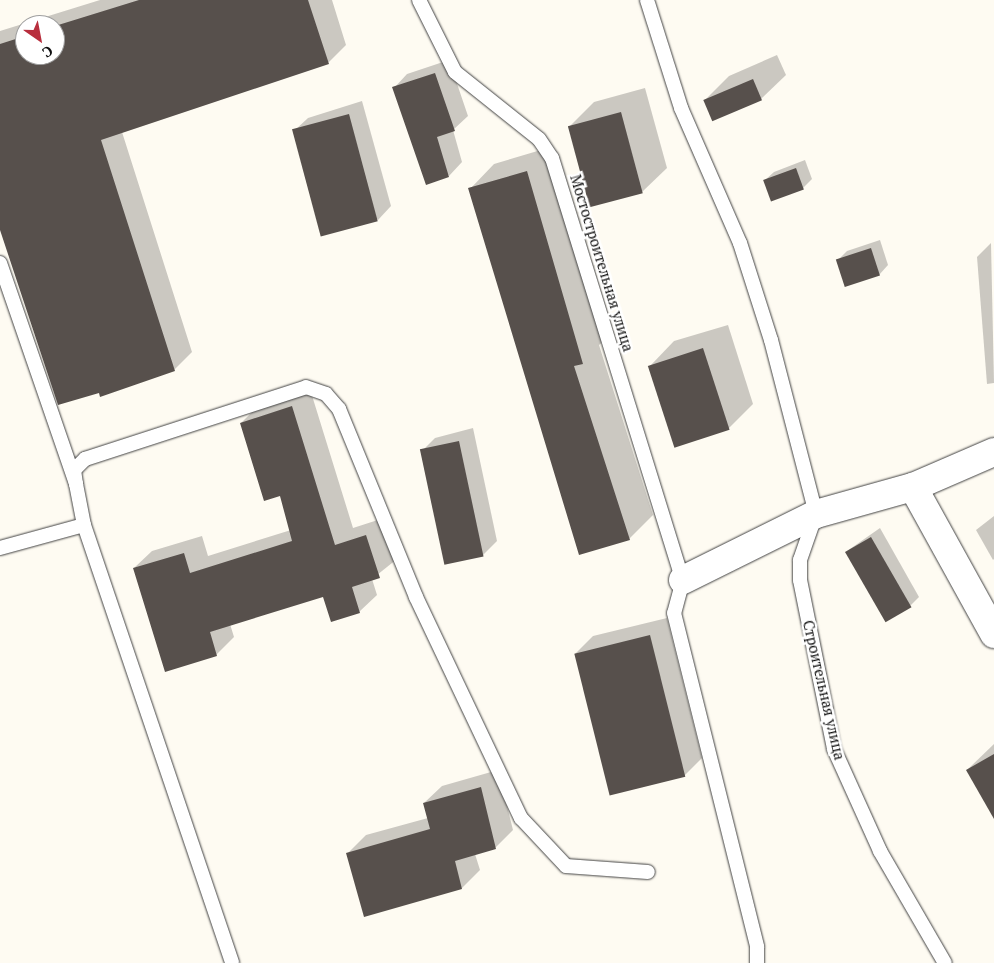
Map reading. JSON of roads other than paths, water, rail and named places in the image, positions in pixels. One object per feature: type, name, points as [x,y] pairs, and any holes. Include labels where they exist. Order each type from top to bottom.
[{"type":"street","points":[[683,580],[816,514],[913,487],[994,452]]},
{"type":"street","points":[[913,487],[994,634]]},
{"type":"lane","name":"Мостостроительная улица","points":[[419,0],[455,72],[540,139],[552,158],[683,580]]},
{"type":"lane","points":[[647,0],[681,108],[740,243],[771,340],[816,514]]},
{"type":"lane","points":[[0,263],[76,484]]},
{"type":"lane","points":[[232,963],[84,524],[74,470],[85,459],[306,387],[326,394],[339,410],[416,597],[521,818],[566,866],[648,872]]},
{"type":"lane","name":"Строительная улица","points":[[816,514],[800,560],[800,580],[834,749],[880,851],[945,963]]},
{"type":"lane","points":[[0,548],[84,524]]},
{"type":"lane","points":[[683,580],[674,613],[757,947],[757,963]]}]
